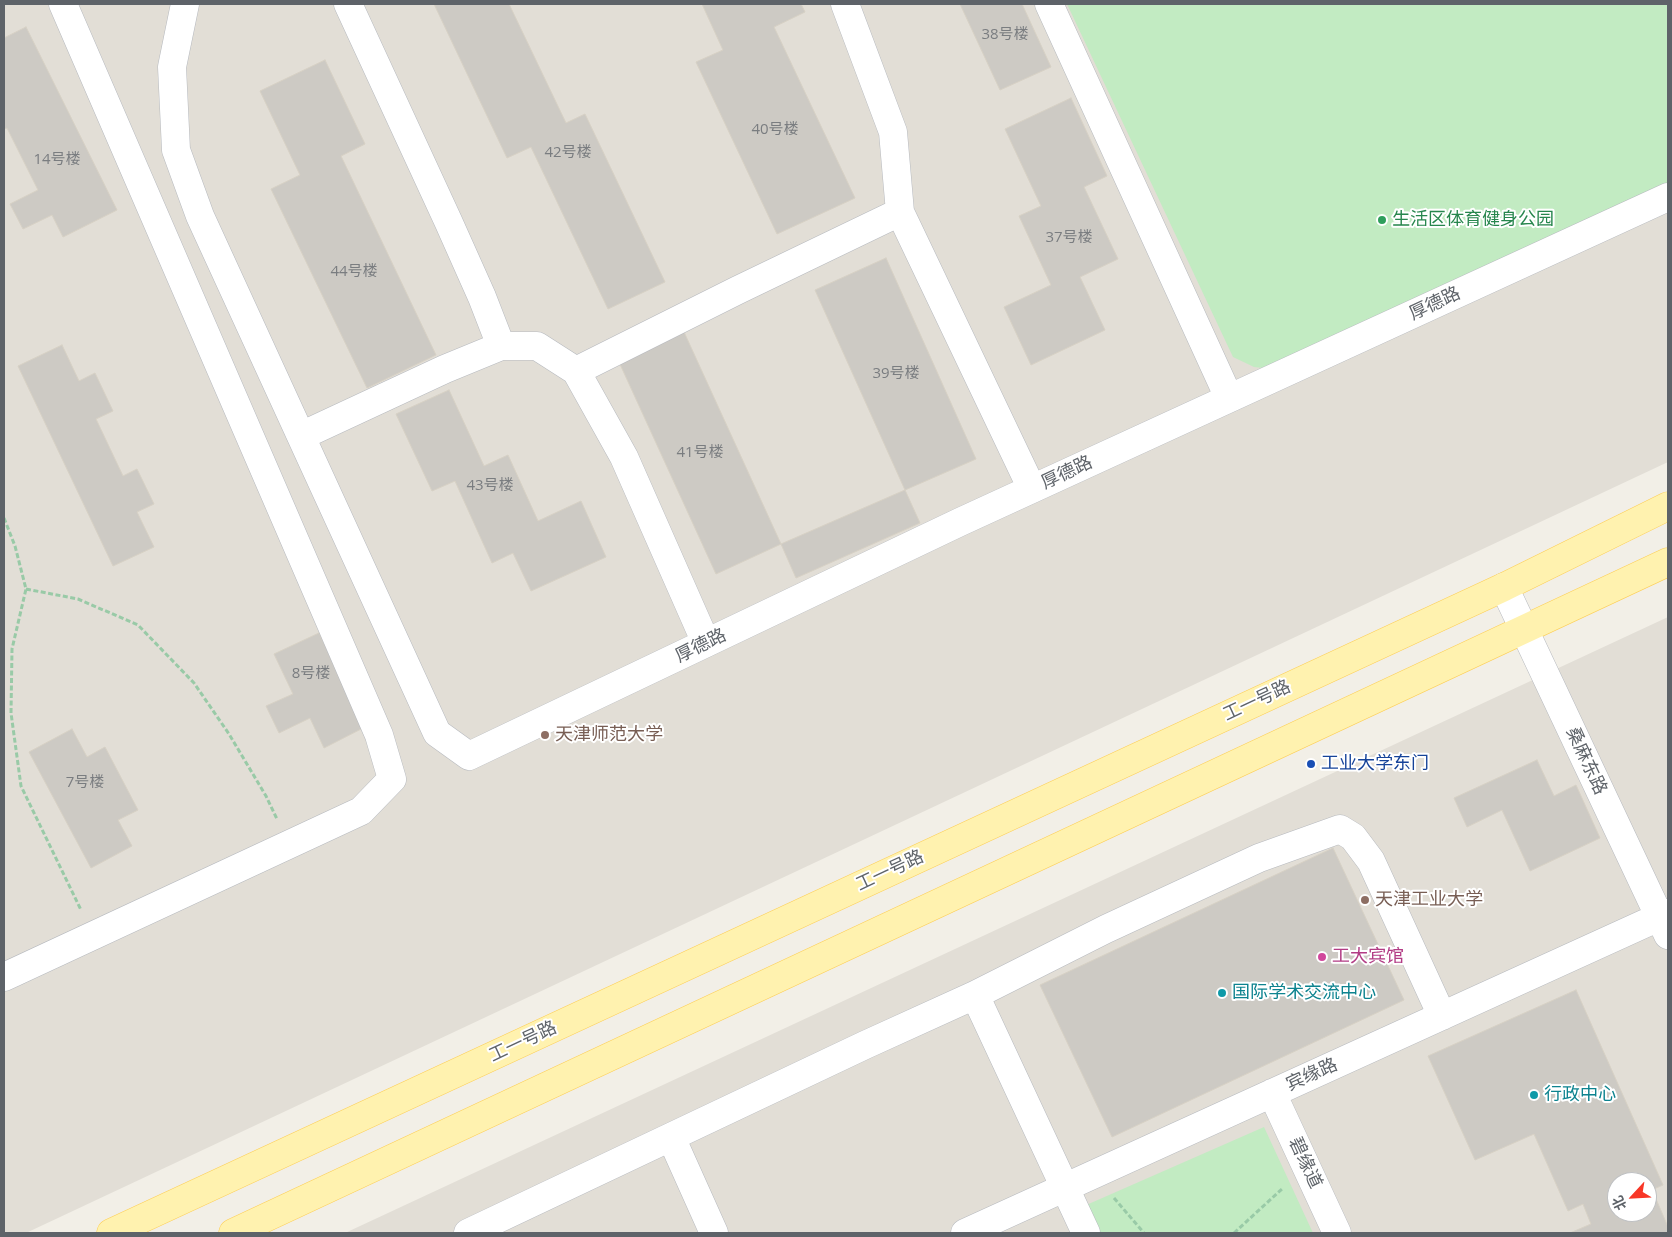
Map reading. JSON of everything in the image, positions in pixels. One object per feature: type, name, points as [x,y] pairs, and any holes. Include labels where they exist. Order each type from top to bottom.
[{"type":"main road","name":"工一号路","points":[[111,1233],[1504,586],[1668,506]]},
{"type":"main road","points":[[234,1233],[1668,562]]},
{"type":"street","points":[[4,977],[361,811],[392,778],[375,726],[62,4]]},
{"type":"street","points":[[185,4],[172,67],[176,150],[200,216],[301,436],[445,368],[500,346],[537,346],[576,370],[624,457],[706,643]]},
{"type":"street","points":[[348,4],[478,289],[500,346]]},
{"type":"street","points":[[845,4],[893,132],[900,212],[1032,489]]},
{"type":"street","points":[[1049,4],[1230,398]]},
{"type":"street","name":"厚德路","points":[[301,436],[437,733],[469,756],[960,522],[1668,197]]},
{"type":"street","points":[[576,370],[900,212]]},
{"type":"street","name":"桑麻东路","points":[[1504,586],[1665,922]]},
{"type":"street","points":[[468,1233],[975,995],[1106,929],[1258,858],[1340,829],[1353,837],[1371,861],[1442,1016]]},
{"type":"street","name":"宾缘路","points":[[965,1233],[1442,1016],[1665,922]]},
{"type":"street","points":[[975,995],[1086,1233]]},
{"type":"street","name":"碧缘道","points":[[1272,1093],[1337,1233]]},
{"type":"street","points":[[671,1137],[714,1233]]},
{"type":"path","points":[[4,518],[15,546],[26,589],[12,649],[11,713],[21,786],[93,935]]},
{"type":"path","points":[[26,589],[78,599],[138,624],[194,683],[229,734],[262,789],[289,844]]},
{"type":"path","points":[[1234,1233],[1307,1167]]},
{"type":"path","points":[[1093,1174],[1144,1233]]},
{"type":"shaded area","name":"天津师范大学","points":[[4,4],[1668,4],[1668,462],[26,1233],[4,1233]]},
{"type":"shaded area","name":"天津工业大学","points":[[1668,617],[1668,1233],[345,1233]]},
{"type":"green space","name":"生活区体育健身公园","points":[[1067,4],[1668,4],[1668,185],[1272,369],[1254,367],[1233,357]]},
{"type":"green space","points":[[1264,1127],[1313,1233],[1097,1233],[1084,1206]]},
{"type":"building","points":[[434,4],[509,4],[566,123],[585,114],[665,282],[608,309],[531,147],[507,158]]},
{"type":"building","points":[[702,4],[801,4],[805,12],[774,27],[855,198],[777,234],[696,62],[723,50]]},
{"type":"building","points":[[960,4],[1022,4],[1051,67],[1000,90]]},
{"type":"building","points":[[26,27],[117,210],[63,237],[52,215],[23,229],[10,204],[38,190],[7,128],[4,129],[4,38]]},
{"type":"building","points":[[325,60],[365,144],[341,156],[436,355],[367,388],[271,189],[300,175],[260,91]]},
{"type":"building","points":[[1071,98],[1107,176],[1084,187],[1118,259],[1080,277],[1105,330],[1031,365],[1004,307],[1051,285],[1019,216],[1041,206],[1005,129]]},
{"type":"building","points":[[886,258],[976,459],[905,490],[815,290]]},
{"type":"building","points":[[684,332],[781,544],[716,574],[619,362]]},
{"type":"building","points":[[62,345],[79,381],[95,373],[113,411],[96,419],[123,476],[137,469],[154,504],[137,512],[154,547],[113,566],[18,366]]},
{"type":"building","points":[[449,390],[484,466],[508,455],[538,521],[581,501],[606,557],[531,591],[513,553],[492,563],[455,481],[432,491],[396,414]]},
{"type":"building","points":[[905,490],[920,523],[796,578],[781,544]]},
{"type":"building","points":[[319,633],[365,727],[324,748],[310,718],[279,733],[266,706],[293,694],[274,654]]},
{"type":"building","points":[[72,729],[87,757],[105,747],[138,810],[118,820],[132,846],[91,868],[29,752]]},
{"type":"building","points":[[1537,760],[1554,796],[1576,785],[1600,838],[1530,871],[1502,810],[1467,827],[1454,798]]},
{"type":"building","name":"国际学术交流中心","points":[[1333,848],[1404,1000],[1112,1137],[1040,985]]},
{"type":"building","name":"行政中心","points":[[1576,990],[1663,1185],[1657,1188],[1657,1172],[1607,1172],[1607,1222],[1657,1222],[1657,1201],[1668,1227],[1668,1233],[1570,1233],[1591,1224],[1583,1204],[1568,1211],[1534,1134],[1475,1160],[1428,1056]]},
{"type":"place","name":"生活区体育健身公园","points":[[1382,220]]},
{"type":"place","name":"天津师范大学","points":[[545,735]]},
{"type":"place","name":"工业大学东门","points":[[1311,764]]},
{"type":"place","name":"天津工业大学","points":[[1365,900]]},
{"type":"place","name":"工大宾馆","points":[[1322,957]]},
{"type":"place","name":"国际学术交流中心","points":[[1222,993]]},
{"type":"place","name":"行政中心","points":[[1534,1095]]}]
